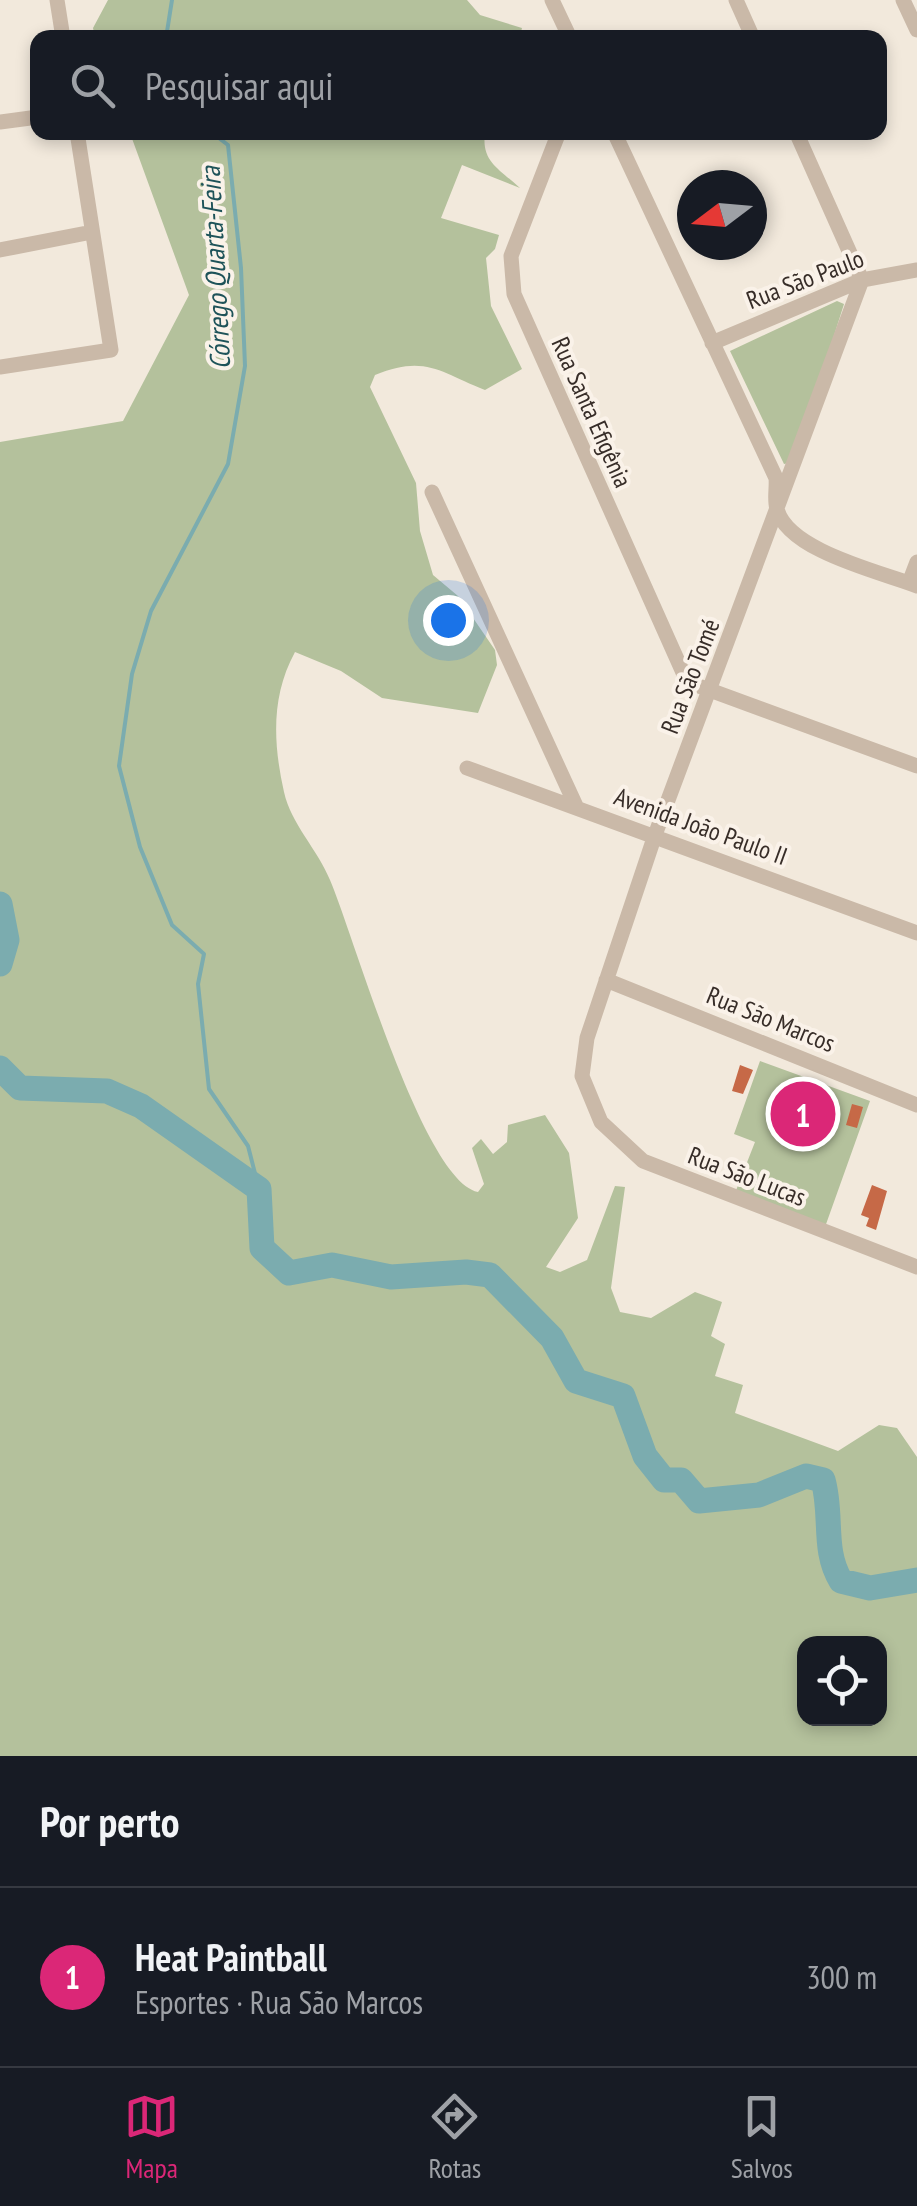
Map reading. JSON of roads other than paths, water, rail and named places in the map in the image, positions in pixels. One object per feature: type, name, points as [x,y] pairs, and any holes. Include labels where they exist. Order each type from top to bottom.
[{"type":"street","points":[[58,0],[62,30]]},
{"type":"street","points":[[552,0],[566,30]]},
{"type":"street","points":[[736,0],[749,30]]},
{"type":"street","points":[[904,0],[917,30]]},
{"type":"street","points":[[0,122],[30,118]]},
{"type":"street","points":[[0,367],[111,350],[78,140]]},
{"type":"street","name":"Rua Santa Efigênia","points":[[556,140],[511,256],[514,294],[685,677],[712,691]]},
{"type":"street","points":[[618,140],[776,478],[778,512],[796,536],[818,549],[913,585],[917,562]]},
{"type":"street","points":[[800,140],[862,280]]},
{"type":"street","points":[[0,250],[92,232]]},
{"type":"street","name":"Rua São Paulo","points":[[712,342],[862,280],[917,270]]},
{"type":"street","name":"Rua São Tomé","points":[[587,1094],[583,1054],[606,980],[655,836],[862,280]]},
{"type":"street","points":[[432,492],[576,806]]},
{"type":"street","points":[[712,691],[917,766]]},
{"type":"street","name":"Avenida João Paulo II","points":[[467,768],[917,933]]},
{"type":"street","name":"Rua São Marcos","points":[[606,980],[917,1105]]},
{"type":"street","name":"Rua São Lucas","points":[[587,1094],[600,1122],[643,1161],[917,1267]]},
{"type":"waterway","name":"Córrego Quarta-Feira","points":[[167,30],[172,0]]},
{"type":"waterway","name":"Córrego Quarta-Feira","points":[[221,140],[228,145],[241,268],[245,366],[228,464],[151,611],[132,674],[119,766],[140,847],[172,925],[204,954],[198,984],[209,1089],[248,1146],[259,1189]]},
{"type":"waterway","points":[[0,904],[7,940],[0,964]]},
{"type":"waterway","points":[[0,1068],[20,1088],[107,1091],[141,1106],[259,1189],[262,1248],[289,1273],[332,1265],[391,1277],[466,1272],[490,1275],[552,1338],[576,1381],[623,1396],[645,1456],[664,1480],[681,1480],[699,1501],[759,1495],[806,1476],[823,1480],[832,1557],[841,1581],[870,1588],[917,1580]]},
{"type":"place","name":"Heat Paintball","points":[[803,1114]]}]
